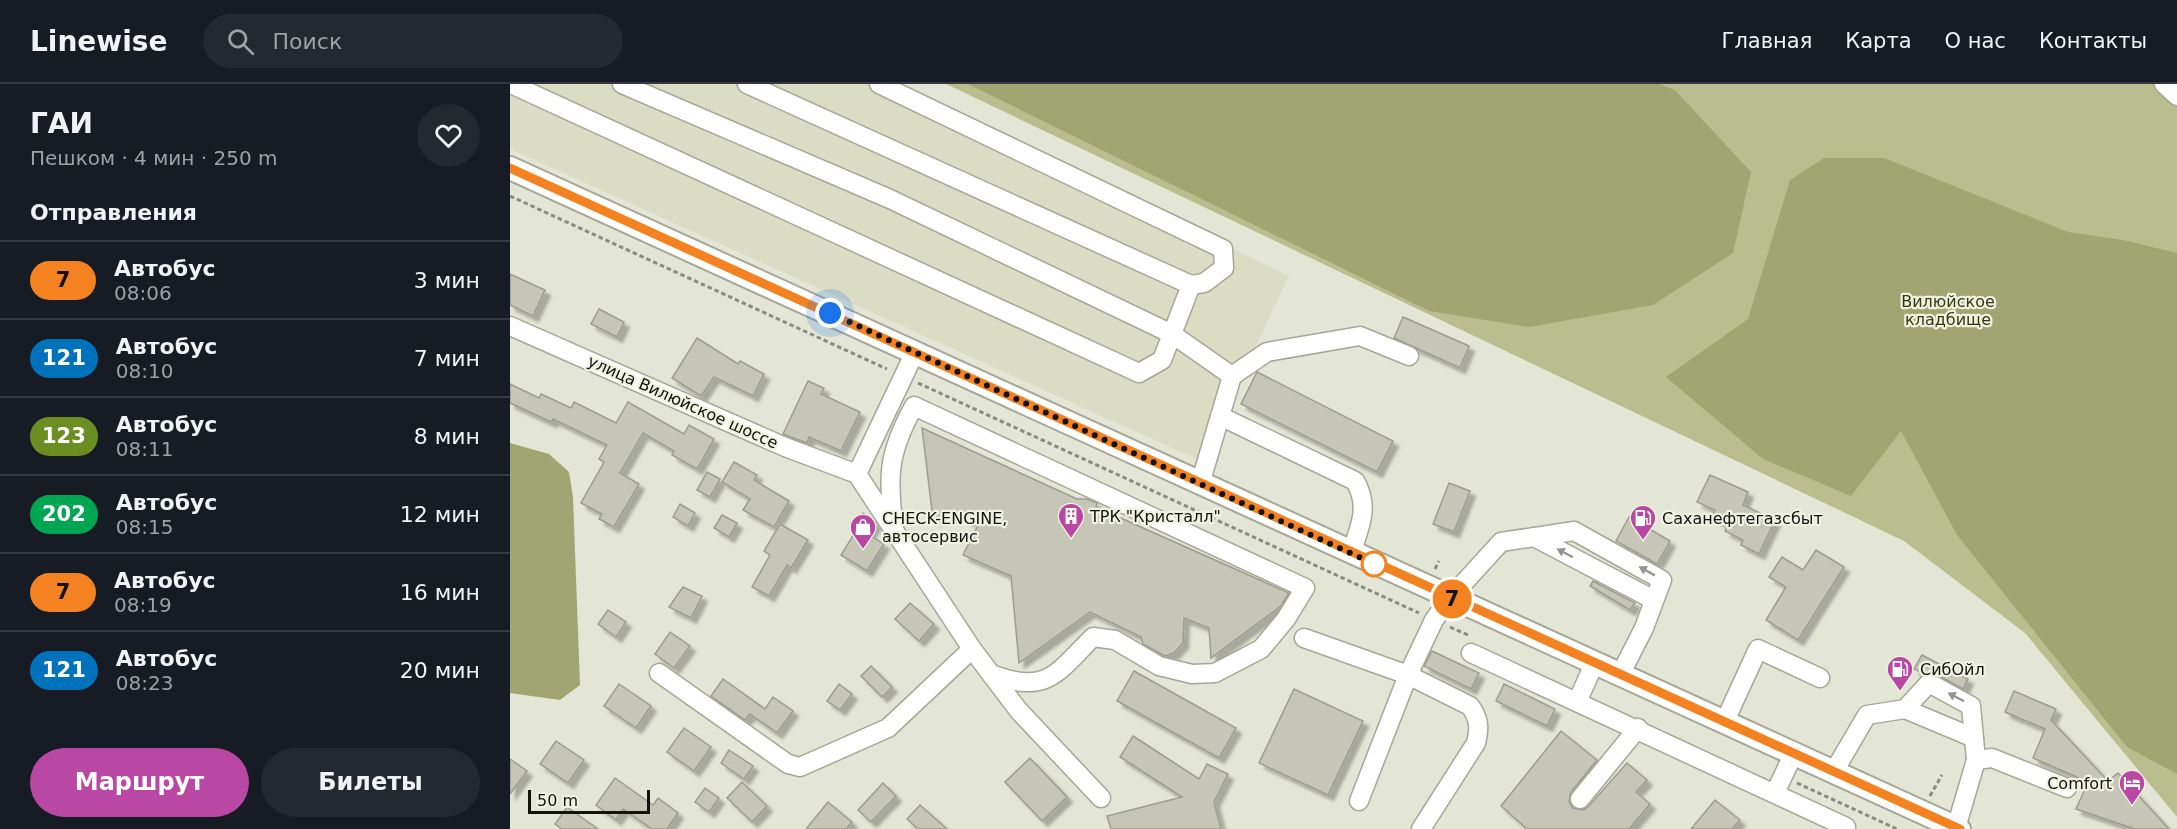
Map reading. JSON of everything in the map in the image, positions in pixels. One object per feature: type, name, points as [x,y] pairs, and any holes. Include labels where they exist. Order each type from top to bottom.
[{"type":"main road","points":[[510,168],[1957,829]]},
{"type":"street","points":[[511,84],[1139,373],[1162,360],[1191,285]]},
{"type":"street","points":[[622,84],[890,199],[1172,334],[1232,376]]},
{"type":"street","points":[[747,84],[1191,285],[1203,283],[1224,268],[1223,249],[879,84]]},
{"type":"street","points":[[2164,84],[2177,96]]},
{"type":"street","name":"улица Вилюйское шоссе","points":[[510,326],[785,447],[857,474]]},
{"type":"street","points":[[1200,484],[1232,376],[1267,351],[1360,336],[1409,356]]},
{"type":"street","points":[[915,352],[857,474],[972,649],[1019,711],[1101,798]]},
{"type":"street","points":[[894,529],[889,474],[897,437],[914,406],[1305,588],[1286,619],[1261,649],[1215,673],[1192,674],[1159,666],[1115,640],[1093,637],[1055,676],[1034,682],[1014,682],[991,674]]},
{"type":"street","points":[[1220,416],[1355,481],[1363,494],[1362,519],[1351,553]]},
{"type":"street","points":[[1359,801],[1408,675],[1434,620],[1450,598],[1501,542],[1574,531],[1662,580],[1644,628],[1620,675]]},
{"type":"street","points":[[1304,638],[1408,675],[1470,706],[1478,721],[1476,743],[1421,829]]},
{"type":"street","points":[[1474,646],[1638,728],[1779,785],[1846,827]]},
{"type":"street","points":[[659,673],[788,764],[800,767],[888,728],[972,649]]},
{"type":"street","points":[[1724,723],[1758,649],[1820,678]]},
{"type":"street","points":[[1578,700],[1594,664]]},
{"type":"street","points":[[1905,709],[1929,683],[1971,706],[1976,760],[1957,829]]},
{"type":"street","points":[[1833,773],[1868,714],[1905,709],[1974,738]]},
{"type":"street","points":[[1580,799],[1638,728]]},
{"type":"street","points":[[1779,785],[1793,755]]},
{"type":"street","points":[[1976,760],[1992,759],[2067,788]]},
{"type":"path","points":[[510,196],[1434,620],[1474,646]]},
{"type":"path","points":[[1779,785],[1897,829]]},
{"type":"shaded area","points":[[510,84],[895,84],[1289,276],[1201,461],[510,149]]},
{"type":"green space","name":"Вилюйское кладбище","points":[[946,84],[2177,84],[2177,817],[2025,633],[1904,541]]},
{"type":"green space","points":[[968,84],[1659,84],[1675,90],[1751,172],[1733,253],[1653,305],[1529,327],[1429,311]]},
{"type":"green space","points":[[1824,158],[1884,158],[2068,232],[2123,240],[2177,253],[2177,774],[2127,747],[1957,535],[1901,431],[1851,496],[1763,459],[1666,377],[1748,319],[1790,180]]},
{"type":"green space","points":[[510,443],[549,454],[569,472],[573,497],[580,685],[560,700],[510,693]]},
{"type":"building","points":[[510,274],[545,290],[533,316],[510,305]]},
{"type":"building","points":[[599,309],[624,322],[617,337],[591,324]]},
{"type":"building","points":[[1403,317],[1469,346],[1460,368],[1394,338]]},
{"type":"building","points":[[697,338],[738,364],[740,361],[764,374],[753,396],[714,377],[701,396],[672,378]]},
{"type":"building","points":[[1257,372],[1393,441],[1377,472],[1241,404]]},
{"type":"building","points":[[808,381],[824,388],[821,394],[860,412],[841,451],[809,437],[807,443],[783,434]]},
{"type":"building","points":[[510,384],[539,398],[541,394],[571,408],[574,402],[616,423],[628,402],[684,434],[689,425],[714,439],[697,469],[672,455],[674,451],[643,433],[620,473],[639,484],[614,527],[599,519],[602,514],[581,503],[604,462],[599,459],[607,445],[553,419],[551,422],[510,403]]},
{"type":"building","name":"ТРК \"Кристалл\"","points":[[922,428],[1077,499],[1087,499],[1097,503],[1096,507],[1289,593],[1281,606],[1211,658],[1209,628],[1184,618],[1183,643],[1174,653],[1165,656],[1143,644],[1141,637],[1090,612],[1019,663],[1011,576],[963,555],[978,525],[954,513],[933,519]]},
{"type":"building","points":[[734,462],[757,475],[754,480],[789,501],[774,527],[743,510],[750,499],[722,482]]},
{"type":"building","points":[[707,472],[720,479],[710,497],[697,490]]},
{"type":"building","points":[[1710,475],[1748,492],[1743,505],[1775,520],[1759,554],[1741,545],[1743,540],[1725,531],[1728,525],[1711,517],[1715,510],[1697,502]]},
{"type":"building","points":[[1449,483],[1470,491],[1454,532],[1433,524]]},
{"type":"building","points":[[680,504],[695,513],[688,526],[673,517]]},
{"type":"building","name":"CHECK-ENGINE, автосервис","points":[[863,513],[876,523],[869,535],[884,544],[867,571],[841,555],[858,528],[855,526]]},
{"type":"building","points":[[722,515],[737,523],[729,537],[714,528]]},
{"type":"building","name":"Саханефтегазсбыт","points":[[1629,517],[1670,541],[1657,564],[1616,541]]},
{"type":"building","points":[[780,524],[808,540],[791,568],[787,565],[769,596],[752,587],[770,555],[764,551]]},
{"type":"building","points":[[1816,550],[1844,567],[1798,640],[1766,620],[1786,587],[1769,577],[1782,557],[1803,570]]},
{"type":"building","points":[[1593,581],[1635,603],[1630,610],[1590,586]]},
{"type":"building","points":[[683,587],[702,596],[691,618],[669,607]]},
{"type":"building","points":[[910,603],[934,624],[919,641],[895,619]]},
{"type":"building","points":[[608,610],[626,622],[616,637],[598,624]]},
{"type":"building","points":[[670,632],[690,646],[674,668],[655,654]]},
{"type":"building","points":[[1432,651],[1479,673],[1471,689],[1424,666]]},
{"type":"building","points":[[1922,655],[1968,679],[1963,689],[1934,673],[1923,673],[1914,669]]},
{"type":"building","points":[[871,666],[892,687],[882,697],[861,676]]},
{"type":"building","points":[[1134,671],[1236,728],[1219,758],[1117,701]]},
{"type":"building","points":[[723,679],[765,709],[773,697],[793,711],[777,733],[750,714],[745,720],[711,696]]},
{"type":"building","points":[[619,684],[651,706],[636,728],[604,706]]},
{"type":"building","points":[[839,684],[852,694],[840,710],[827,701]]},
{"type":"building","points":[[1504,684],[1555,709],[1547,726],[1496,701]]},
{"type":"building","points":[[1294,689],[1363,721],[1328,795],[1259,763]]},
{"type":"building","points":[[2014,691],[2056,709],[2051,720],[2108,781],[2118,773],[2169,829],[2135,829],[2076,809],[2088,782],[2033,758],[2045,729],[2005,712]]},
{"type":"building","points":[[684,728],[711,747],[694,771],[667,752]]},
{"type":"building","points":[[1561,731],[1597,760],[1571,792],[1569,802],[1573,808],[1583,810],[1588,807],[1627,763],[1647,780],[1636,792],[1650,804],[1629,829],[1527,829],[1501,806]]},
{"type":"building","points":[[1133,736],[1199,779],[1207,764],[1228,774],[1214,802],[1221,829],[1111,829],[1107,816],[1182,797],[1120,757]]},
{"type":"building","points":[[556,741],[584,760],[568,783],[540,764]]},
{"type":"building","points":[[729,750],[753,766],[744,779],[721,763]]},
{"type":"building","points":[[1030,758],[1067,797],[1042,821],[1005,782]]},
{"type":"building","points":[[510,759],[527,771],[510,794]]},
{"type":"building","points":[[615,778],[653,805],[658,798],[678,813],[667,829],[652,829],[623,809],[616,820],[596,805]]},
{"type":"building","points":[[742,782],[767,806],[752,822],[727,798]]},
{"type":"building","points":[[883,783],[896,796],[871,822],[858,810]]},
{"type":"building","points":[[705,788],[719,798],[709,812],[695,802]]},
{"type":"building","points":[[1715,800],[1740,820],[1732,829],[1691,829]]},
{"type":"building","points":[[828,802],[852,822],[846,829],[806,829]]},
{"type":"building","points":[[920,805],[947,829],[918,829],[907,819]]},
{"type":"building","points":[[567,807],[598,829],[562,829],[555,824]]},
{"type":"bus line","name":"7","points":[[510,168],[1960,829]]},
{"type":"place","name":"ТРК \"Кристалл\"","points":[[1071,539]]},
{"type":"place","name":"Саханефтегазсбыт","points":[[1643,541]]},
{"type":"place","name":"CHECK-ENGINE, автосервис","points":[[863,550]]},
{"type":"place","name":"СибОйл","points":[[1900,692]]},
{"type":"place","name":"Comfort","points":[[2132,806]]},
{"type":"route","points":[[830,313],[1374,564]]}]
